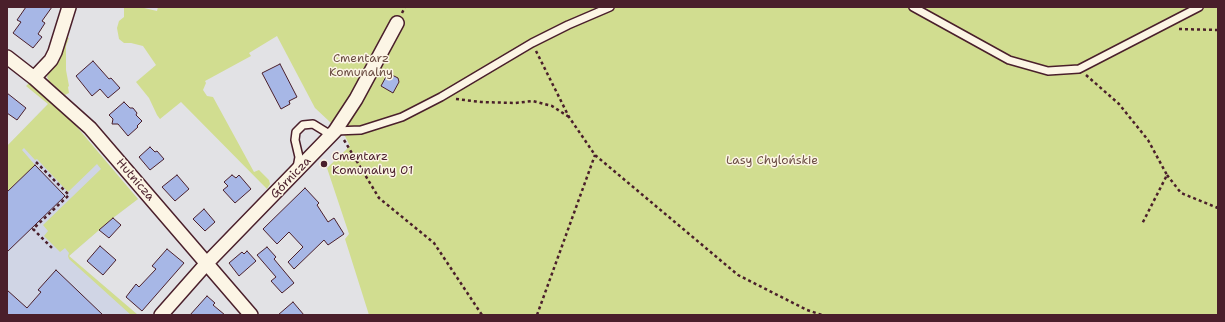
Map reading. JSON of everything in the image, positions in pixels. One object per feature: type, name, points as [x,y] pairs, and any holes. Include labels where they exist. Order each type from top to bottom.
[{"type":"street","points":[[34,78],[51,60],[55,52],[69,7]]},
{"type":"street","name":"Górnicza","points":[[161,315],[206,264],[334,134],[356,99],[397,23]]},
{"type":"street","name":"Hutnicza","points":[[7,57],[34,78],[90,128],[251,315]]},
{"type":"lane","points":[[297,171],[299,157],[295,140],[296,132],[303,125],[313,124],[326,132],[334,134],[361,130],[402,117],[441,97],[532,43],[568,25],[610,7]]},
{"type":"lane","points":[[913,7],[1009,60],[1048,71],[1079,69],[1199,7]]},
{"type":"path","points":[[1158,28],[1218,30]]},
{"type":"path","points":[[532,43],[569,117],[594,154],[738,275],[807,310],[822,315]]},
{"type":"path","points":[[1079,69],[1119,104],[1148,140],[1167,175],[1182,193],[1218,208]]},
{"type":"path","points":[[441,97],[481,102],[515,103],[533,101],[552,106],[569,117]]},
{"type":"path","points":[[334,134],[379,198],[434,243],[482,315]]},
{"type":"path","points":[[537,315],[594,154]]},
{"type":"path","points":[[36,162],[64,192],[69,195],[33,229],[52,248]]},
{"type":"path","points":[[1142,224],[1167,175]]},
{"type":"shaded area","points":[[49,103],[138,199],[113,218],[69,256],[138,315],[7,315],[7,146]]},
{"type":"green space","name":"Lasy Chylońskie","points":[[124,7],[140,7],[157,11],[158,7],[1218,7],[1218,315],[369,315],[345,239],[349,234],[327,168],[350,146],[345,136],[315,108],[277,36],[249,53],[251,56],[205,81],[206,83],[203,90],[207,96],[213,97],[254,172],[259,170],[269,180],[270,184],[267,189],[181,102],[160,119],[149,98],[136,82],[156,65],[143,46],[124,43],[119,39],[117,28],[119,21],[124,17]]},
{"type":"green space","points":[[67,37],[69,38],[66,46],[66,70],[69,93],[65,95],[49,81],[47,77],[59,57]]},
{"type":"green space","points":[[29,83],[71,120],[138,199],[113,218],[69,256],[138,315],[131,315],[69,259],[68,256],[69,253],[65,248],[60,252],[44,236],[48,231],[43,225],[101,169],[97,164],[68,192],[37,159],[35,160],[24,148],[22,150],[35,165],[7,192],[7,146],[48,104],[26,86]]},
{"type":"building","points":[[26,7],[52,7],[42,21],[45,23],[38,34],[42,37],[33,48],[13,33],[21,22],[17,20]]},
{"type":"building","points":[[93,61],[109,79],[111,78],[120,88],[108,98],[100,89],[92,96],[76,76]]},
{"type":"building","points":[[280,64],[297,97],[289,101],[290,104],[281,109],[262,73]]},
{"type":"building","points":[[388,73],[398,78],[399,82],[393,93],[381,86]]},
{"type":"building","points":[[7,93],[26,108],[17,120],[7,113]]},
{"type":"building","points":[[124,102],[130,108],[133,108],[137,113],[136,115],[142,121],[128,136],[118,124],[112,124],[113,119],[109,115]]},
{"type":"building","points":[[150,147],[155,152],[157,151],[164,159],[150,170],[139,157]]},
{"type":"building","points":[[35,165],[65,196],[7,252],[7,192]]},
{"type":"building","points":[[177,175],[189,189],[175,201],[162,187]]},
{"type":"building","points":[[232,175],[236,178],[239,175],[251,189],[235,203],[223,190],[228,186],[224,182]]},
{"type":"building","points":[[305,188],[319,203],[317,205],[328,222],[334,218],[344,234],[328,245],[324,240],[294,269],[288,262],[303,247],[289,232],[277,244],[263,229]]},
{"type":"building","points":[[204,209],[215,222],[205,231],[193,219]]},
{"type":"building","points":[[113,218],[121,225],[109,238],[99,230]]},
{"type":"building","points":[[100,246],[116,260],[103,275],[87,261]]},
{"type":"building","points":[[267,247],[276,257],[274,259],[294,283],[282,293],[271,281],[276,277],[257,255]]},
{"type":"building","points":[[167,249],[184,263],[142,311],[126,297],[136,284],[139,287],[156,269],[152,266]]},
{"type":"building","points":[[247,251],[256,261],[239,276],[229,263],[242,252],[244,254]]},
{"type":"building","points":[[56,270],[103,315],[7,315],[7,290],[27,308],[41,292],[38,290]]},
{"type":"building","points":[[207,296],[215,303],[213,305],[225,315],[190,315]]},
{"type":"building","points":[[293,302],[304,315],[278,315]]},
{"type":"place","name":"Cmentarz Komunalny 01","points":[[324,164]]},
{"type":"park label","name":"Cmentarz Komunalny","points":[[361,66]]}]
